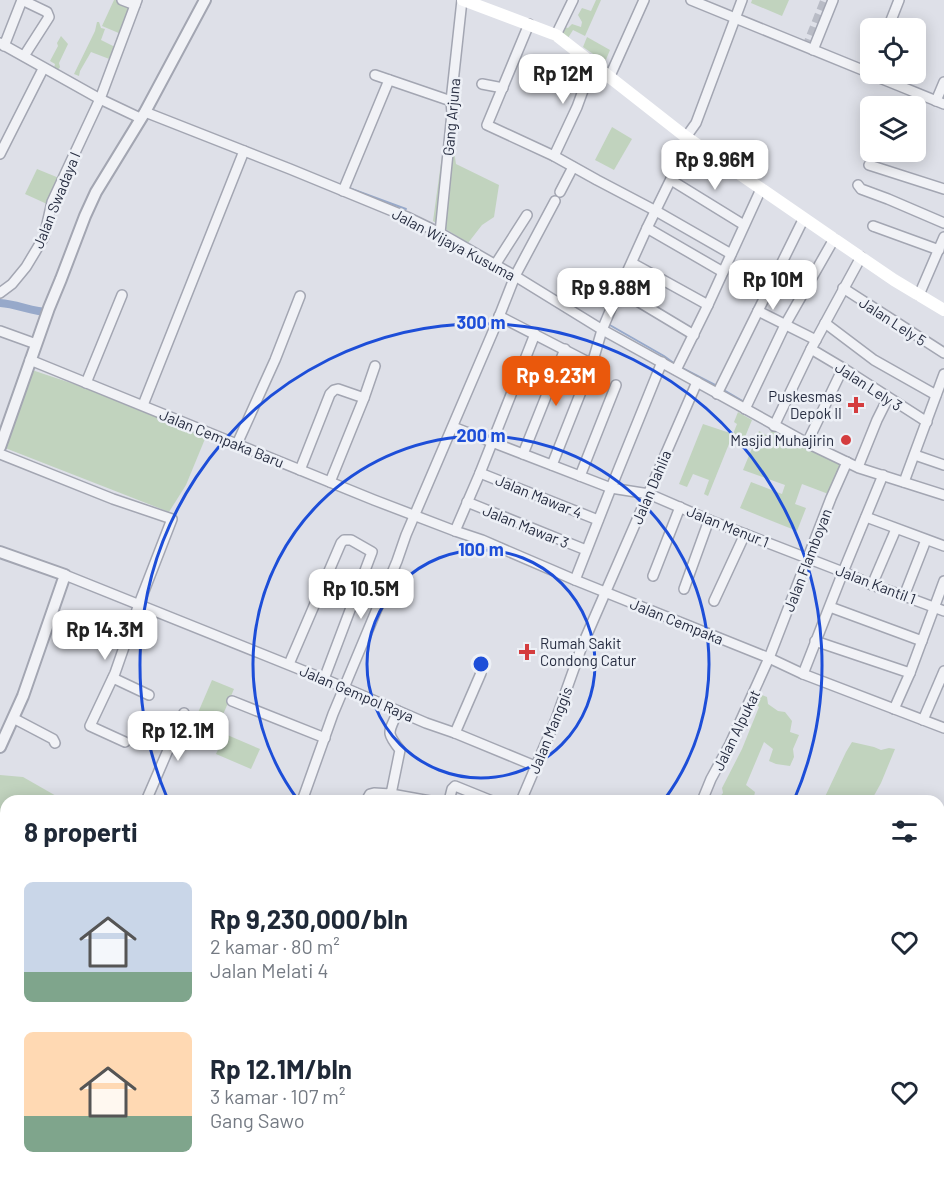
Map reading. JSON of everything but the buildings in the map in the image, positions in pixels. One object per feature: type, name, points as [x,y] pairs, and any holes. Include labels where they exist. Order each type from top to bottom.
[{"type":"main road","points":[[462,0],[556,34],[688,139],[805,220],[944,310]]},
{"type":"street","points":[[2,45],[22,0],[47,12],[49,17],[24,56]]},
{"type":"street","points":[[122,0],[136,2]]},
{"type":"street","points":[[0,447],[36,344],[96,192],[126,145],[205,0]]},
{"type":"street","name":"Gang Arjuna","points":[[440,233],[462,0]]},
{"type":"street","points":[[556,34],[573,0]]},
{"type":"street","points":[[610,76],[644,0]]},
{"type":"street","points":[[691,0],[860,69]]},
{"type":"street","points":[[552,465],[592,364],[602,330],[647,228],[672,180],[742,0]]},
{"type":"street","points":[[813,50],[833,0]]},
{"type":"street","points":[[892,18],[899,0]]},
{"type":"street","name":"Jalan Swadaya I","points":[[0,293],[12,284],[26,267],[44,237],[52,202],[100,99],[136,2]]},
{"type":"street","points":[[529,24],[487,124],[554,156],[731,254]]},
{"type":"street","name":"Jalan Wijaya Kusuma","points":[[2,45],[100,99],[243,151],[407,217],[515,276],[602,330],[677,368],[696,382],[719,391],[746,406],[774,426],[858,467],[944,495]]},
{"type":"street","points":[[554,156],[577,107],[593,63]]},
{"type":"street","points":[[1,148],[43,69]]},
{"type":"street","points":[[375,75],[451,101]]},
{"type":"street","points":[[343,190],[389,80]]},
{"type":"street","points":[[896,84],[940,103],[944,82]]},
{"type":"street","points":[[482,84],[502,88]]},
{"type":"street","points":[[143,405],[243,151]]},
{"type":"street","points":[[869,165],[944,189]]},
{"type":"street","points":[[560,192],[573,167]]},
{"type":"street","points":[[672,180],[744,225]]},
{"type":"street","points":[[858,185],[861,189],[944,224]]},
{"type":"street","points":[[677,368],[760,189]]},
{"type":"street","points":[[304,795],[414,515],[515,276],[555,201]]},
{"type":"street","points":[[495,265],[527,215]]},
{"type":"street","points":[[719,391],[805,220]]},
{"type":"street","points":[[873,225],[939,250]]},
{"type":"street","points":[[647,228],[723,272]]},
{"type":"street","points":[[919,295],[944,237]]},
{"type":"street","points":[[746,406],[785,325],[834,239]]},
{"type":"street","points":[[774,426],[813,345],[861,257]]},
{"type":"street","points":[[632,263],[708,305]]},
{"type":"street","name":"Jalan Lely 5","points":[[843,288],[944,353]]},
{"type":"street","points":[[619,290],[694,335]]},
{"type":"street","points":[[86,383],[122,295]]},
{"type":"street","points":[[237,444],[300,296]]},
{"type":"street","name":"Jalan Lely 3","points":[[758,311],[785,325],[843,368],[927,422]]},
{"type":"street","points":[[499,316],[592,364]]},
{"type":"street","points":[[825,323],[874,360],[936,395]]},
{"type":"street","points":[[0,331],[36,344]]},
{"type":"street","points":[[455,531],[535,334]]},
{"type":"street","points":[[523,454],[565,350]]},
{"type":"street","name":"Jalan Cempaka Baru","points":[[30,360],[414,515]]},
{"type":"street","points":[[575,580],[662,362]]},
{"type":"street","points":[[330,482],[375,366]]},
{"type":"street","points":[[807,443],[843,368]]},
{"type":"street","points":[[904,482],[944,374]]},
{"type":"street","name":"Jalan Dahlia","points":[[605,592],[696,382]]},
{"type":"street","points":[[580,476],[616,385]]},
{"type":"street","points":[[300,470],[332,391],[338,389],[364,398]]},
{"type":"street","points":[[858,467],[888,398]]},
{"type":"street","name":"Jalan Menur 1","points":[[453,427],[611,488],[649,494],[709,520],[808,557]]},
{"type":"street","points":[[0,454],[113,499],[172,519],[138,604],[113,678],[90,726],[125,742]]},
{"type":"street","points":[[915,455],[944,465]]},
{"type":"street","name":"Jalan Flamboyan","points":[[769,658],[847,462]]},
{"type":"street","name":"Jalan Mawar 4","points":[[480,473],[598,520]]},
{"type":"street","points":[[803,674],[883,475]]},
{"type":"street","name":"Jalan Mawar 3","points":[[466,502],[586,550]]},
{"type":"street","points":[[653,576],[681,507]]},
{"type":"street","name":"Jalan Cempaka","points":[[414,515],[482,540],[803,674],[923,720],[942,730]]},
{"type":"street","points":[[866,517],[944,546]]},
{"type":"street","points":[[684,589],[709,520]]},
{"type":"street","points":[[872,585],[896,529]]},
{"type":"street","points":[[714,601],[745,534]]},
{"type":"street","points":[[289,664],[341,543],[344,540],[351,540],[372,552],[324,678]]},
{"type":"street","points":[[904,596],[927,540]]},
{"type":"street","points":[[0,552],[65,575],[23,696],[0,747]]},
{"type":"street","name":"Jalan Kantil 1","points":[[808,557],[872,585],[944,611]]},
{"type":"street","name":"Jalan Gempol Raya","points":[[65,575],[324,678],[398,711],[535,766]]},
{"type":"street","points":[[894,709],[910,673],[944,581]]},
{"type":"street","name":"Jalan Manggis","points":[[523,795],[556,719],[582,646],[605,592]]},
{"type":"street","points":[[830,608],[922,641]]},
{"type":"street","points":[[815,641],[910,673]]},
{"type":"street","name":"Jalan Alpukat","points":[[704,795],[769,658]]},
{"type":"street","points":[[923,720],[944,671]]},
{"type":"street","points":[[456,733],[481,673]]},
{"type":"street","points":[[113,678],[149,695]]},
{"type":"street","points":[[232,701],[325,738]]},
{"type":"street","points":[[391,795],[400,750],[391,740],[390,732],[398,711]]},
{"type":"street","points":[[149,795],[184,713]]},
{"type":"street","points":[[14,718],[53,739],[55,743]]},
{"type":"street","points":[[450,795],[455,786],[477,795]]},
{"type":"green space","points":[[114,0],[136,0],[121,34],[102,26]]},
{"type":"green space","points":[[596,0],[601,0],[585,36],[573,30],[568,38],[558,31],[562,26],[568,28],[572,24],[581,27],[582,22],[578,15],[582,8],[591,11]]},
{"type":"green space","points":[[752,0],[789,0],[782,16],[751,3]]},
{"type":"green space","points":[[97,22],[101,28],[105,29],[101,40],[117,48],[112,60],[91,52],[79,76],[74,74],[95,31]]},
{"type":"green space","points":[[61,36],[68,44],[58,70],[50,61]]},
{"type":"green space","points":[[587,37],[610,50],[605,62],[583,47]]},
{"type":"green space","points":[[448,112],[456,164],[499,185],[494,217],[482,225],[468,243],[433,221]]},
{"type":"green space","points":[[612,127],[632,139],[614,170],[595,160]]},
{"type":"green space","points":[[37,169],[59,178],[47,204],[25,194]]},
{"type":"green space","points":[[32,370],[140,406],[207,434],[186,485],[169,512],[0,446]]},
{"type":"green space","points":[[738,412],[752,420],[745,437],[733,434]]},
{"type":"green space","points":[[703,424],[733,434],[708,496],[704,494],[709,480],[693,474],[687,487],[679,484]]},
{"type":"green space","points":[[772,429],[843,466],[831,495],[802,484],[795,504],[806,508],[797,531],[740,508],[751,482],[782,494],[785,485],[743,470],[759,431],[768,436]]},
{"type":"green space","points":[[212,680],[234,689],[219,724],[197,715]]},
{"type":"green space","points":[[757,693],[767,697],[768,704],[778,711],[785,712],[792,721],[790,732],[799,735],[793,749],[794,757],[790,766],[769,761],[773,749],[764,742],[746,785],[755,792],[754,795],[721,795],[722,788],[742,749],[759,707],[754,702]]},
{"type":"green space","points":[[225,734],[260,749],[251,769],[216,754]]},
{"type":"green space","points":[[852,742],[881,750],[895,749],[874,795],[826,795]]},
{"type":"green space","points":[[0,775],[23,777],[54,795],[0,795]]},
{"type":"waterway","points":[[587,93],[595,76],[593,74]]},
{"type":"waterway","points":[[349,188],[406,209]]},
{"type":"waterway","points":[[0,303],[49,312]]},
{"type":"waterway","points":[[608,324],[675,364]]},
{"type":"waterway","points":[[680,367],[717,386]]},
{"type":"waterway","points":[[722,389],[746,403]]},
{"type":"tunnel","points":[[806,48],[825,0]]},
{"type":"place","name":"Puskesmas Depok II","points":[[856,405]]},
{"type":"place","name":"Masjid Muhajirin","points":[[846,440]]},
{"type":"place","name":"Rumah Sakit Condong Catur","points":[[527,652]]}]
